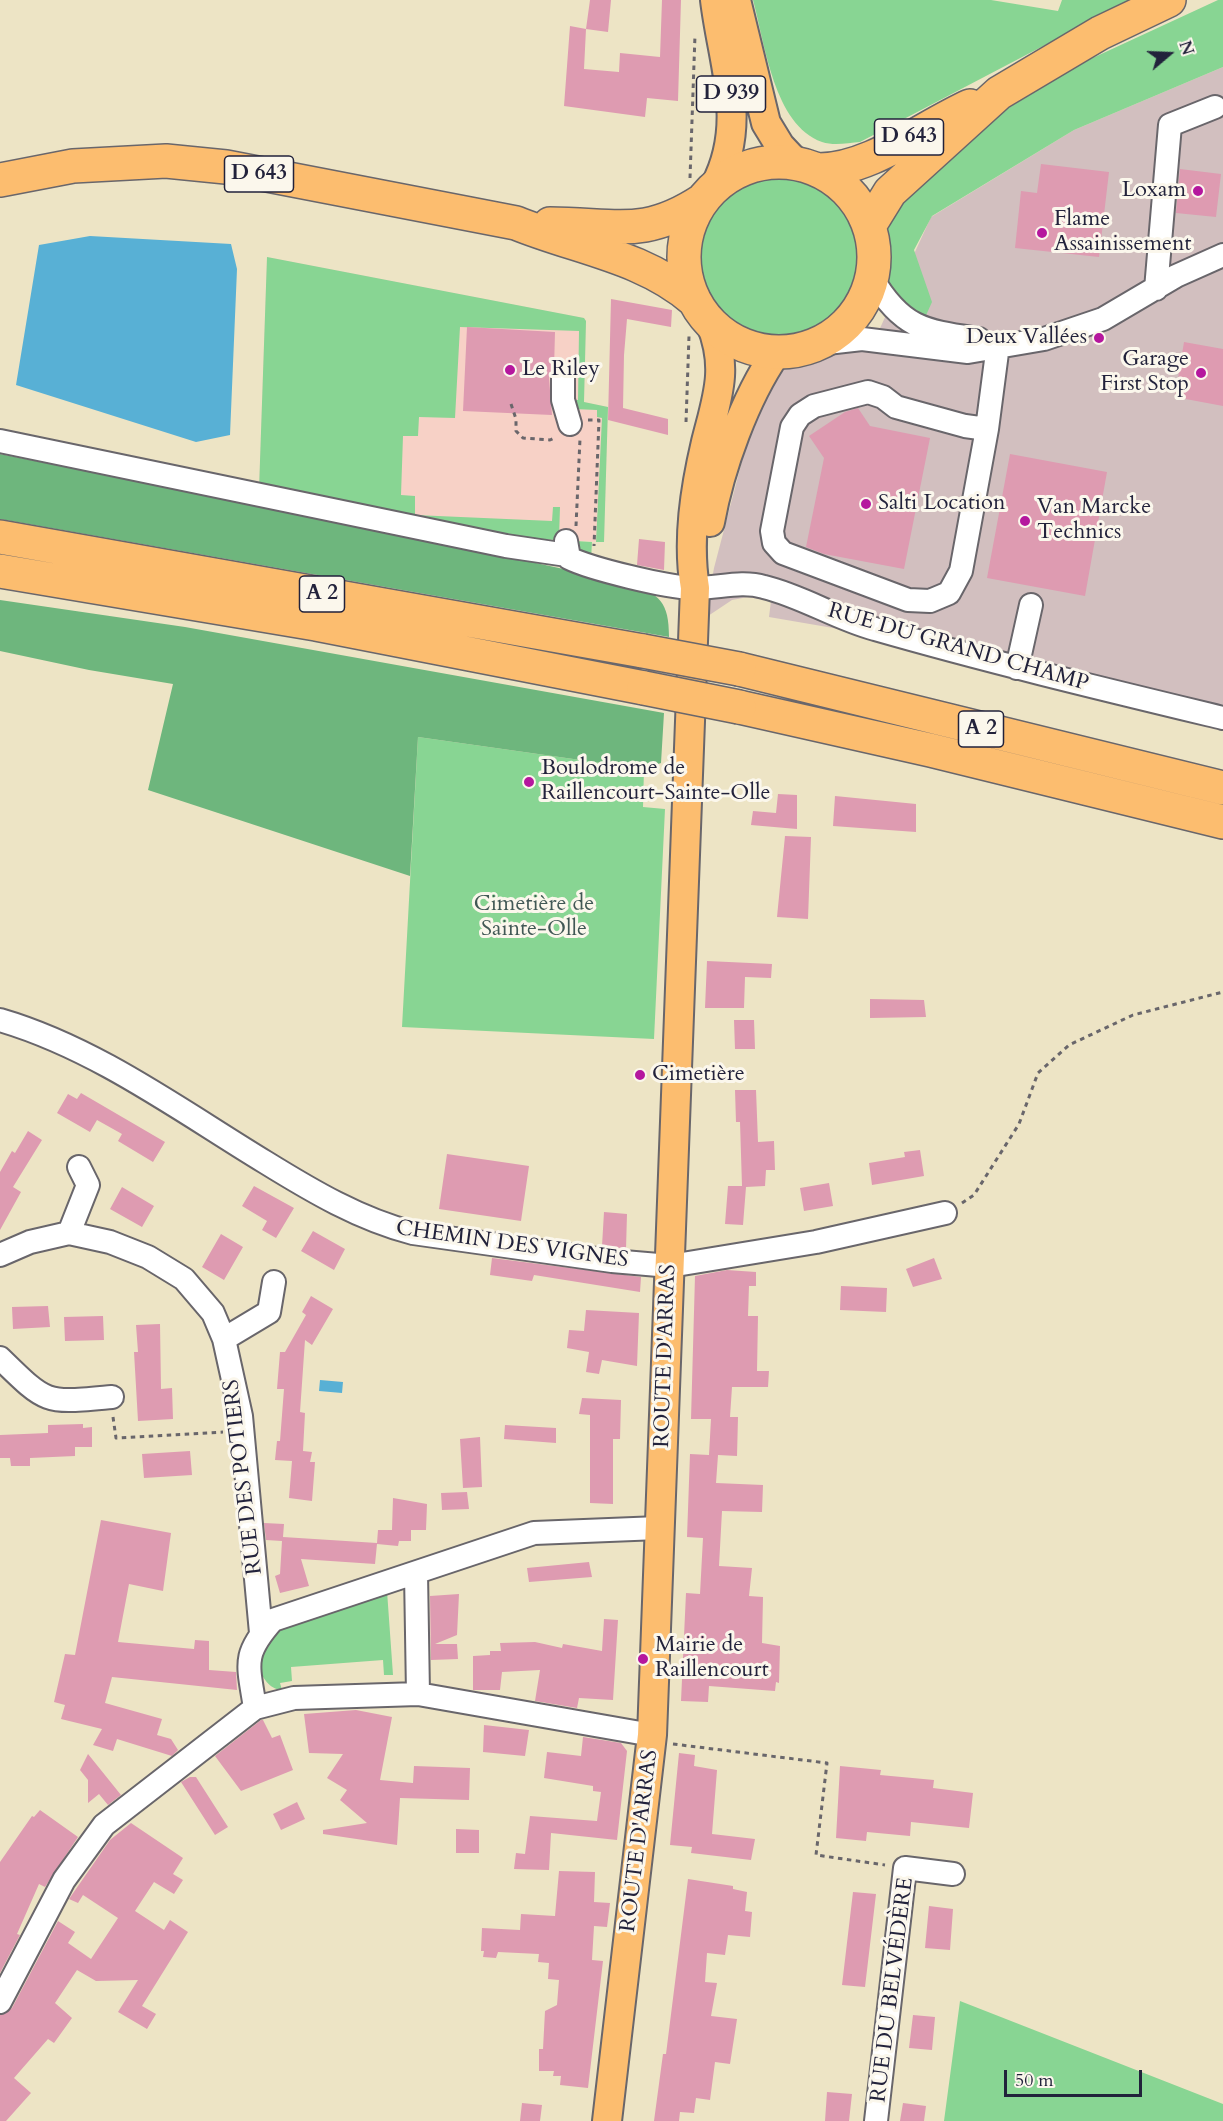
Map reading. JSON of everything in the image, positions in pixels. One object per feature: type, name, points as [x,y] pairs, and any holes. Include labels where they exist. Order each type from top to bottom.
[{"type":"highway","name":"D 643","points":[[807,166],[837,170],[858,164],[944,118],[999,93],[1091,38],[1169,0]]},
{"type":"highway","name":"D 643","points":[[869,226],[890,192],[999,93]]},
{"type":"highway","name":"D 643","points":[[0,180],[73,166],[166,161],[226,167],[516,223],[649,226],[673,218],[709,193]]},
{"type":"highway","points":[[775,162],[807,166],[849,192],[869,226],[874,261],[868,292],[853,318],[837,333],[818,344],[798,351],[776,353],[741,345],[703,312],[685,270],[684,249],[692,218],[709,193],[733,173],[753,165],[775,162]]},
{"type":"highway","name":"D 643","points":[[516,223],[551,238],[633,262],[673,282],[703,312]]},
{"type":"highway","name":"A 2","points":[[0,537],[739,669],[1223,788]]},
{"type":"highway","name":"A 2","points":[[0,571],[316,624],[739,707],[942,753],[1223,822]]},
{"type":"main road","name":"D 939","points":[[709,193],[727,164],[733,121],[731,93],[721,47],[716,0]]},
{"type":"main road","name":"D 939","points":[[736,0],[766,123],[780,146],[807,166]]},
{"type":"main road","points":[[695,588],[690,558],[695,507],[706,442],[717,406],[720,379],[718,340],[703,312]]},
{"type":"main road","points":[[695,588],[725,465],[757,382],[776,353]]},
{"type":"main road","name":"ROUTE D'ARRAS","points":[[607,2121],[652,1735],[695,588]]},
{"type":"street","points":[[1156,289],[1170,125],[1215,107]]},
{"type":"street","points":[[818,344],[862,339],[968,352],[998,345],[1044,339],[1079,328],[1117,312],[1188,270],[1223,255]]},
{"type":"street","points":[[872,279],[893,310],[913,324],[939,333],[984,340],[998,345]]},
{"type":"street","points":[[987,429],[896,406],[883,397],[868,392],[814,406],[800,415],[792,427],[772,531],[777,548],[783,553],[908,600],[930,601],[949,593],[961,571],[987,429],[998,345]]},
{"type":"street","points":[[563,378],[563,400],[573,421]]},
{"type":"street","name":"RUE DU GRAND CHAMP","points":[[0,441],[506,546],[570,543],[578,562],[676,586],[695,588],[740,584],[767,587],[839,617],[891,634],[1017,668],[1223,718]]},
{"type":"street","points":[[891,634],[908,600]]},
{"type":"street","points":[[1017,668],[1031,605]]},
{"type":"street","name":"CHEMIN DES VIGNES","points":[[0,1020],[28,1028],[75,1049],[171,1104],[316,1194],[385,1226],[413,1233],[612,1261],[670,1266],[816,1242],[945,1213]]},
{"type":"street","points":[[69,1233],[88,1185],[79,1167]]},
{"type":"street","name":"RUE DES POTIERS","points":[[0,1255],[30,1242],[69,1233],[110,1242],[148,1257],[184,1280],[213,1313],[224,1339],[243,1431],[261,1634]]},
{"type":"street","points":[[224,1339],[269,1312],[274,1282]]},
{"type":"street","points":[[0,1358],[36,1394],[58,1402],[111,1397]]},
{"type":"street","points":[[255,1708],[249,1656],[254,1642],[273,1620],[534,1533],[659,1528]]},
{"type":"street","points":[[416,1573],[418,1694]]},
{"type":"street","points":[[0,2002],[64,1880],[104,1826],[255,1708],[294,1698],[418,1694],[652,1735]]},
{"type":"street","name":"RUE DU BELVÉDÈRE","points":[[876,2121],[905,1868],[953,1874]]},
{"type":"path","points":[[511,404],[516,419],[516,431],[523,438],[552,439],[558,435],[558,418],[573,421],[599,420],[592,566]]},
{"type":"path","points":[[570,543],[573,421]]},
{"type":"path","points":[[945,1213],[974,1195],[1019,1125],[1038,1073],[1069,1045],[1133,1015],[1223,992]]},
{"type":"path","points":[[111,1397],[116,1438],[243,1431]]},
{"type":"path","points":[[652,1735],[675,1745],[827,1762],[816,1855],[905,1868]]},
{"type":"shaded area","points":[[1223,67],[1223,729],[956,663],[839,629],[769,617],[771,601],[748,597],[732,600],[705,618],[714,568],[747,442],[772,383],[786,366],[816,355],[870,350],[931,217],[1074,130]]},
{"type":"shaded area","points":[[267,257],[584,318],[586,321],[584,402],[608,407],[604,542],[555,540],[259,490]]},
{"type":"green space","points":[[753,0],[991,0],[1058,11],[1062,0],[1131,0],[860,142],[836,144],[822,142],[806,133],[793,119],[782,101],[767,60]]},
{"type":"green space","points":[[1218,0],[1223,0],[1223,67],[1074,130],[932,216],[914,250],[932,302],[923,322],[887,287],[884,272],[884,219],[1005,110],[1084,62]]},
{"type":"green space","points":[[779,177],[810,183],[835,201],[853,226],[859,257],[853,288],[835,313],[810,331],[779,337],[748,331],[723,313],[705,288],[699,257],[705,226],[723,201],[748,183]]},
{"type":"green space","points":[[267,257],[584,318],[586,321],[584,402],[608,407],[604,542],[596,542],[602,418],[597,417],[597,410],[574,409],[570,400],[578,400],[579,331],[460,327],[455,418],[419,417],[418,436],[403,436],[401,495],[415,496],[415,515],[552,521],[553,507],[560,507],[559,538],[555,540],[504,537],[259,490]]},
{"type":"green space","points":[[0,454],[384,530],[628,583],[648,591],[660,601],[667,615],[669,637],[0,519]]},
{"type":"green space","points":[[575,541],[592,542],[591,560],[579,553]]},
{"type":"green space","points":[[0,600],[185,627],[664,713],[661,763],[644,769],[418,737],[410,876],[148,790],[173,684],[89,670],[0,651]]},
{"type":"green space","name":"Cimetière de Sainte-Olle","points":[[418,737],[644,769],[643,807],[665,809],[654,1039],[402,1027]]},
{"type":"green space","points":[[387,1591],[393,1675],[384,1675],[383,1660],[291,1667],[292,1681],[280,1683],[282,1690],[273,1688],[264,1679],[258,1667],[272,1629]]},
{"type":"green space","points":[[960,2001],[1223,2104],[1223,2121],[944,2121]]},
{"type":"water","points":[[90,236],[231,244],[237,269],[230,435],[196,442],[16,385],[39,245]]},
{"type":"water","points":[[320,1380],[343,1382],[342,1393],[319,1391]]},
{"type":"building","points":[[590,0],[611,0],[608,32],[586,29]]},
{"type":"building","points":[[662,0],[681,0],[678,101],[647,98],[645,117],[564,106],[570,26],[586,29],[584,69],[619,72],[620,53],[660,57]]},
{"type":"building","points":[[1041,164],[1109,172],[1099,257],[1015,248],[1021,191],[1037,193]]},
{"type":"building","name":"Loxam","points":[[1180,169],[1221,174],[1216,217],[1176,213]]},
{"type":"building","points":[[611,299],[672,310],[671,327],[627,319],[624,355],[623,408],[668,419],[668,435],[608,420]]},
{"type":"building","name":"Le Riley","points":[[467,327],[555,332],[554,369],[549,378],[552,415],[463,411]]},
{"type":"building","name":"Garage First Stop","points":[[1184,342],[1223,349],[1223,406],[1175,397]]},
{"type":"building","name":"Salti Location","points":[[858,408],[870,426],[930,438],[904,569],[824,554],[806,547],[824,458],[809,436],[845,412]]},
{"type":"building","points":[[1010,454],[1107,472],[1085,596],[987,578]]},
{"type":"building","points":[[639,539],[665,542],[664,570],[637,565]]},
{"type":"building","points":[[778,794],[797,795],[797,829],[751,825],[753,811],[776,813]]},
{"type":"building","points":[[835,796],[916,804],[916,832],[833,826]]},
{"type":"building","points":[[785,836],[811,837],[808,919],[777,917]]},
{"type":"building","points":[[707,961],[772,964],[771,978],[745,977],[744,1008],[705,1008]]},
{"type":"building","points":[[870,999],[924,1000],[926,1017],[870,1018]]},
{"type":"building","points":[[734,1020],[754,1020],[755,1049],[735,1049]]},
{"type":"building","points":[[735,1090],[756,1090],[758,1142],[774,1141],[775,1170],[766,1170],[765,1186],[746,1187],[743,1225],[725,1224],[728,1186],[742,1186],[740,1122],[736,1122]]},
{"type":"building","points":[[81,1093],[165,1142],[153,1162],[118,1141],[122,1134],[97,1120],[90,1132],[57,1113],[68,1094],[77,1099]]},
{"type":"building","points":[[28,1131],[42,1140],[13,1187],[21,1192],[0,1230],[0,1172],[12,1151],[15,1153]]},
{"type":"building","points":[[920,1150],[924,1176],[872,1185],[869,1163],[905,1157],[904,1152]]},
{"type":"building","points":[[447,1154],[529,1166],[521,1221],[439,1209]]},
{"type":"building","points":[[829,1183],[833,1206],[804,1211],[800,1188]]},
{"type":"building","points":[[254,1186],[294,1208],[276,1238],[262,1230],[267,1221],[242,1206]]},
{"type":"building","points":[[122,1187],[154,1206],[142,1227],[110,1209]]},
{"type":"building","points":[[604,1212],[627,1214],[626,1249],[602,1246]]},
{"type":"building","points":[[313,1231],[345,1249],[334,1270],[301,1251]]},
{"type":"building","points":[[221,1234],[243,1247],[224,1280],[202,1267]]},
{"type":"building","points":[[492,1258],[641,1277],[640,1292],[534,1275],[532,1281],[490,1275]]},
{"type":"building","points":[[934,1258],[942,1279],[913,1287],[906,1269]]},
{"type":"building","points":[[727,1270],[756,1272],[756,1286],[749,1286],[748,1316],[758,1316],[757,1371],[769,1371],[768,1387],[732,1387],[730,1417],[738,1417],[737,1456],[718,1455],[716,1483],[763,1485],[762,1512],[722,1511],[719,1566],[752,1568],[749,1596],[763,1597],[762,1643],[780,1646],[779,1683],[776,1682],[775,1691],[709,1686],[708,1702],[681,1701],[686,1593],[700,1594],[703,1538],[687,1537],[690,1454],[709,1455],[711,1419],[691,1419],[695,1276]]},
{"type":"building","points":[[841,1286],[887,1288],[886,1312],[840,1310]]},
{"type":"building","points":[[311,1296],[333,1309],[312,1345],[305,1340],[300,1412],[305,1413],[303,1451],[312,1452],[310,1462],[315,1462],[312,1501],[289,1498],[292,1461],[275,1460],[277,1441],[280,1441],[284,1389],[277,1389],[280,1352],[285,1352],[306,1315],[302,1312]]},
{"type":"building","points":[[48,1306],[50,1327],[13,1329],[12,1307]]},
{"type":"building","points":[[586,1310],[639,1313],[637,1366],[602,1360],[599,1374],[586,1372],[589,1352],[567,1348],[569,1330],[584,1331]]},
{"type":"building","points":[[103,1316],[104,1340],[65,1341],[64,1317]]},
{"type":"building","points":[[160,1324],[161,1389],[172,1388],[173,1419],[138,1421],[134,1352],[138,1352],[136,1325]]},
{"type":"building","points":[[582,1398],[621,1400],[620,1439],[613,1439],[613,1504],[590,1503],[590,1415],[579,1414]]},
{"type":"building","points":[[83,1424],[83,1428],[92,1427],[92,1447],[75,1447],[75,1456],[30,1458],[30,1466],[11,1466],[10,1458],[0,1458],[0,1435],[48,1433],[48,1425]]},
{"type":"building","points":[[505,1425],[556,1428],[556,1443],[504,1439]]},
{"type":"building","points":[[480,1437],[482,1487],[463,1488],[460,1439]]},
{"type":"building","points":[[190,1451],[192,1475],[144,1478],[142,1454]]},
{"type":"building","points":[[467,1492],[469,1509],[442,1510],[441,1493]]},
{"type":"building","points":[[393,1498],[427,1504],[426,1530],[411,1530],[411,1541],[399,1541],[398,1546],[377,1544],[375,1564],[301,1559],[309,1586],[280,1593],[275,1576],[280,1574],[282,1541],[266,1540],[264,1523],[284,1524],[283,1537],[377,1543],[378,1530],[392,1530]]},
{"type":"building","points":[[101,1520],[171,1533],[163,1591],[129,1584],[118,1642],[194,1649],[195,1640],[209,1641],[209,1670],[236,1672],[237,1690],[112,1677],[105,1703],[162,1719],[157,1735],[171,1739],[178,1750],[172,1756],[117,1739],[113,1751],[93,1745],[102,1729],[61,1719],[65,1705],[54,1702],[65,1654],[75,1655]]},
{"type":"building","points":[[589,1562],[592,1577],[529,1582],[527,1568]]},
{"type":"building","points":[[459,1594],[457,1635],[435,1644],[457,1644],[458,1659],[431,1660],[430,1596]]},
{"type":"building","points":[[604,1619],[618,1620],[613,1700],[579,1698],[577,1708],[535,1701],[540,1670],[502,1672],[500,1690],[473,1690],[473,1656],[490,1655],[490,1651],[501,1651],[500,1643],[535,1642],[562,1648],[563,1644],[602,1651]]},
{"type":"building","points":[[356,1710],[392,1717],[380,1780],[413,1783],[414,1766],[470,1768],[469,1800],[400,1798],[397,1845],[323,1834],[323,1830],[367,1823],[340,1800],[347,1790],[327,1778],[343,1754],[309,1753],[304,1714]]},
{"type":"building","points":[[261,1720],[272,1738],[280,1735],[293,1770],[241,1791],[215,1756]]},
{"type":"building","points":[[484,1725],[529,1730],[525,1756],[483,1752]]},
{"type":"building","points":[[583,1737],[621,1743],[627,1751],[617,1840],[551,1833],[549,1870],[514,1869],[516,1853],[525,1854],[530,1816],[597,1821],[601,1792],[593,1791],[593,1786],[544,1778],[547,1752],[581,1756]]},
{"type":"building","points":[[679,1753],[695,1755],[694,1766],[717,1770],[712,1834],[755,1839],[751,1860],[691,1853],[692,1847],[670,1845]]},
{"type":"building","points":[[88,1754],[121,1795],[108,1805],[99,1794],[88,1803],[88,1780],[80,1770]]},
{"type":"building","points":[[840,1766],[881,1770],[880,1775],[934,1780],[933,1788],[973,1793],[969,1828],[911,1822],[910,1836],[867,1832],[866,1841],[836,1838]]},
{"type":"building","points":[[190,1777],[196,1777],[228,1827],[215,1835],[181,1782]]},
{"type":"building","points":[[297,1802],[305,1819],[281,1830],[273,1814]]},
{"type":"building","points":[[40,1810],[78,1837],[45,1887],[39,1884],[17,1934],[20,1935],[0,1973],[0,1862],[32,1816],[34,1817]]},
{"type":"building","points":[[131,1823],[183,1858],[173,1874],[183,1880],[174,1894],[154,1882],[135,1911],[164,1930],[170,1920],[188,1932],[142,2006],[156,2014],[147,2029],[118,2012],[138,1980],[96,1981],[77,1970],[55,2003],[72,2018],[54,2043],[48,2039],[14,2078],[31,2093],[6,2121],[0,2121],[0,2015],[12,2008],[58,1921],[75,1932],[68,1943],[91,1959],[118,1918],[83,1895],[78,1903],[69,1899],[110,1840]]},
{"type":"building","points":[[456,1829],[479,1830],[479,1853],[456,1853]]},
{"type":"building","points":[[559,1871],[595,1872],[594,1902],[610,1903],[607,1927],[594,1926],[592,1960],[603,1961],[588,2088],[560,2085],[561,2076],[553,2076],[554,2071],[539,2071],[539,2049],[543,2049],[545,2011],[557,2005],[559,1980],[548,1979],[549,1963],[538,1962],[539,1954],[498,1952],[496,1958],[483,1957],[484,1951],[481,1951],[482,1928],[520,1930],[521,1914],[555,1916]]},
{"type":"building","points":[[688,1879],[733,1886],[733,1889],[747,1892],[745,1911],[752,1912],[750,1937],[728,1935],[725,1955],[707,1953],[705,1982],[717,1983],[711,2016],[737,2019],[730,2064],[715,2062],[710,2100],[696,2098],[694,2113],[680,2112],[679,2121],[654,2121],[663,2054],[666,2054]]},
{"type":"building","points":[[853,1892],[876,1894],[865,1987],[842,1985]]},
{"type":"building","points":[[929,1906],[953,1909],[950,1950],[925,1948]]},
{"type":"building","points":[[913,2015],[935,2017],[932,2050],[909,2048]]},
{"type":"building","points":[[827,2092],[852,2094],[849,2121],[825,2121]]},
{"type":"building","points":[[522,2103],[542,2105],[540,2121],[520,2121]]},
{"type":"building","points":[[903,2103],[926,2106],[924,2121],[900,2121]]},
{"type":"place","name":"Loxam","points":[[1198,191]]},
{"type":"place","name":"Flame Assainissement","points":[[1042,233]]},
{"type":"place","name":"Deux Vallées","points":[[1099,338]]},
{"type":"place","name":"Le Riley","points":[[510,370]]},
{"type":"place","name":"Garage First Stop","points":[[1201,373]]},
{"type":"place","name":"Salti Location","points":[[866,504]]},
{"type":"place","name":"Van Marcke Technics","points":[[1025,521]]},
{"type":"place","name":"Boulodrome de Raillencourt-Sainte-Olle","points":[[529,782]]},
{"type":"place","name":"Cimetière","points":[[640,1075]]},
{"type":"place","name":"Mairie de Raillencourt","points":[[643,1659]]}]
